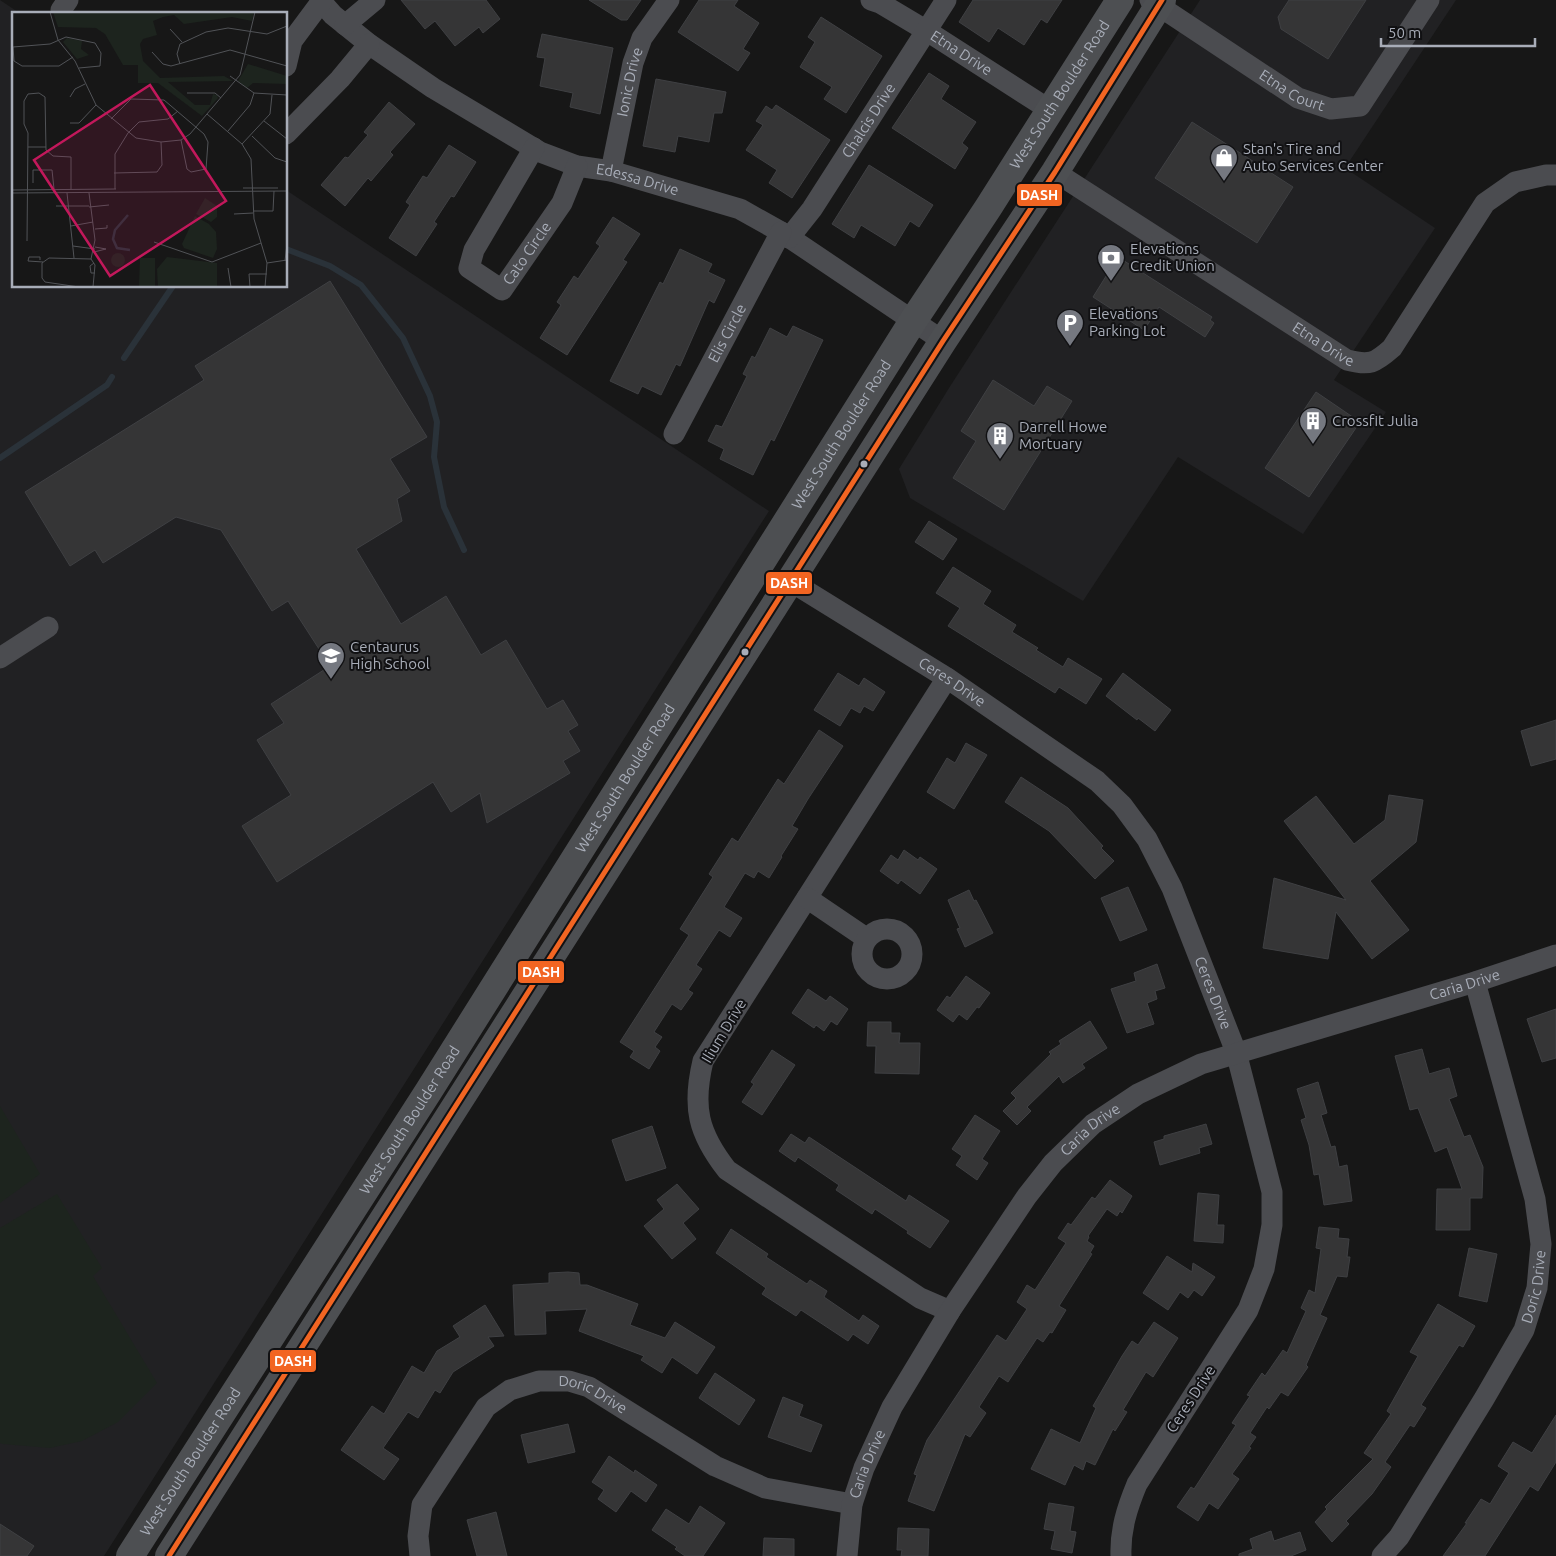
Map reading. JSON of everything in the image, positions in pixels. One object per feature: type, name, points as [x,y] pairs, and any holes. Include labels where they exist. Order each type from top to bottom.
[{"type":"main road","name":"West South Boulder Road","points":[[130,1556],[439,1075],[913,321],[988,208],[1120,0]]},
{"type":"main road","name":"West South Boulder Road","points":[[169,1556],[943,341],[1055,172],[1157,2]]},
{"type":"street","points":[[288,58],[292,41],[330,10],[375,0]]},
{"type":"street","name":"Ionic Drive","points":[[611,171],[634,63],[642,38],[669,0]]},
{"type":"street","name":"Etna Drive","points":[[871,0],[880,3],[927,31],[1050,110]]},
{"type":"street","name":"Chalcis Drive","points":[[785,235],[812,209],[946,0]]},
{"type":"street","name":"Etna Court","points":[[1157,2],[1298,98],[1331,109],[1360,106],[1429,0]]},
{"type":"street","name":"Edessa Drive","points":[[330,10],[369,44],[433,88],[534,148],[578,166],[611,171],[740,209],[785,235],[943,341]]},
{"type":"street","points":[[288,132],[340,79],[369,44]]},
{"type":"street","name":"Cato Circle","points":[[534,148],[474,250],[469,268],[502,290],[562,203],[578,166]]},
{"type":"street","name":"Etna Drive","points":[[1055,172],[1347,360],[1363,364],[1378,360],[1392,348],[1485,203],[1515,182],[1551,175]]},
{"type":"street","name":"Elis Circle","points":[[674,434],[785,235]]},
{"type":"street","name":"Ceres Drive","points":[[790,581],[947,678],[1096,781],[1122,805],[1147,840],[1172,888],[1236,1052],[1272,1192],[1272,1225],[1264,1269],[1248,1310],[1137,1484],[1126,1512],[1120,1541],[1121,1556]]},
{"type":"street","points":[[0,658],[48,627]]},
{"type":"street","name":"Ilium Drive","points":[[947,678],[703,1061],[697,1086],[699,1119],[711,1150],[727,1170],[920,1298],[950,1311]]},
{"type":"street","points":[[808,898],[866,938]]},
{"type":"street","name":"Caria Drive","points":[[847,1556],[852,1504],[864,1468],[892,1407],[950,1311],[1038,1182],[1053,1162],[1093,1124],[1138,1094],[1201,1064],[1475,982],[1556,955]]},
{"type":"street","name":"Doric Drive","points":[[1382,1556],[1399,1537],[1524,1330],[1537,1288],[1541,1244],[1535,1199],[1475,982]]},
{"type":"street","name":"Doric Drive","points":[[420,1556],[418,1536],[422,1505],[486,1407],[510,1390],[539,1381],[569,1381],[589,1387],[714,1466],[765,1488],[852,1504]]},
{"type":"shaded area","name":"Centaurus High School","points":[[0,0],[18,12],[12,12],[12,288],[288,288],[288,191],[769,511],[104,1556],[0,1556]]},
{"type":"shaded area","points":[[1200,0],[1456,0],[1345,168],[1435,228],[1334,380],[1386,412],[1303,534],[1178,457],[1083,601],[910,498],[899,469],[949,388]]},
{"type":"shaded area","points":[[0,1106],[40,1174],[0,1203]]},
{"type":"shaded area","points":[[57,1194],[102,1268],[93,1276],[157,1383],[118,1422],[82,1441],[50,1448],[3,1444],[0,1443],[0,1228]]},
{"type":"building","points":[[401,0],[486,0],[500,19],[483,33],[479,27],[455,46],[435,21],[425,29]]},
{"type":"building","points":[[589,0],[641,0],[627,20],[621,20]]},
{"type":"building","points":[[699,0],[738,0],[734,6],[759,23],[743,49],[750,53],[738,71],[678,32]]},
{"type":"building","points":[[973,0],[1062,0],[1047,23],[1041,19],[1024,45],[998,28],[989,42],[959,22]]},
{"type":"building","points":[[1289,0],[1366,0],[1328,59],[1281,29],[1278,17]]},
{"type":"building","points":[[821,17],[882,56],[846,113],[824,99],[832,87],[800,67],[815,42],[808,37]]},
{"type":"building","points":[[542,34],[613,48],[600,114],[570,107],[573,93],[540,86],[545,58],[537,57]]},
{"type":"building","points":[[929,73],[949,86],[941,99],[976,122],[962,143],[968,148],[955,169],[892,128]]},
{"type":"building","points":[[656,79],[726,92],[722,113],[714,113],[709,142],[678,136],[675,152],[643,146]]},
{"type":"building","points":[[389,102],[415,124],[390,152],[393,155],[371,181],[368,178],[345,206],[321,185],[345,157],[348,158],[368,135],[364,132]]},
{"type":"building","points":[[776,105],[830,140],[792,198],[769,183],[777,170],[746,150],[763,125],[756,121],[766,106],[772,110]]},
{"type":"building","name":"Stan's Tire and Auto Services Center","points":[[1192,122],[1293,187],[1257,243],[1155,178]]},
{"type":"building","points":[[449,145],[476,162],[454,197],[451,196],[434,222],[437,224],[416,256],[389,238],[410,205],[406,202],[423,176],[427,178]]},
{"type":"building","points":[[869,165],[933,205],[919,227],[910,221],[895,246],[861,225],[854,238],[832,224]]},
{"type":"building","points":[[613,217],[640,234],[623,260],[627,262],[567,355],[540,338],[561,305],[557,302],[574,276],[578,279],[600,246],[596,243]]},
{"type":"building","points":[[680,249],[712,264],[708,272],[725,280],[714,303],[709,300],[680,366],[676,364],[661,395],[642,386],[638,394],[610,381],[660,282],[663,284]]},
{"type":"building","points":[[1118,257],[1212,317],[1210,320],[1214,323],[1205,337],[1159,307],[1144,330],[1093,297]]},
{"type":"building","name":"Centaurus High School","points":[[330,281],[427,437],[390,459],[410,491],[397,499],[402,521],[356,549],[401,624],[446,596],[481,655],[506,640],[547,709],[563,700],[578,725],[568,731],[580,751],[563,761],[570,773],[487,823],[480,793],[451,812],[433,782],[277,882],[242,826],[291,795],[257,740],[284,723],[271,704],[330,666],[288,601],[272,611],[221,530],[176,517],[103,563],[95,550],[70,566],[25,492],[204,380],[195,366]]},
{"type":"building","points":[[793,326],[823,340],[774,441],[771,439],[753,475],[720,459],[724,449],[708,441],[716,425],[722,427],[747,376],[743,374],[752,356],[755,358],[770,328],[787,337]]},
{"type":"building","name":"Darrell Howe Mortuary","points":[[993,380],[1034,406],[1047,386],[1072,401],[1004,510],[953,478],[976,441],[961,431]]},
{"type":"building","name":"Crossfit Julia","points":[[1316,392],[1360,422],[1309,497],[1265,468]]},
{"type":"building","points":[[929,521],[957,539],[943,560],[915,542]]},
{"type":"building","points":[[953,567],[991,591],[983,604],[1016,625],[1012,632],[1038,648],[1036,650],[1063,667],[1068,658],[1102,679],[1086,704],[1059,687],[1055,693],[948,626],[960,608],[936,593]]},
{"type":"building","points":[[838,673],[859,686],[864,678],[885,692],[873,711],[864,706],[860,713],[851,708],[840,726],[814,710]]},
{"type":"building","points":[[1123,673],[1171,710],[1155,731],[1138,718],[1137,720],[1106,696]]},
{"type":"building","points":[[1556,720],[1556,759],[1531,766],[1521,731]]},
{"type":"building","points":[[819,730],[843,746],[792,826],[798,829],[769,878],[758,871],[754,878],[745,873],[724,907],[742,918],[730,937],[719,930],[696,965],[702,969],[688,990],[693,993],[681,1010],[672,1004],[654,1032],[662,1037],[655,1047],[660,1051],[649,1069],[630,1057],[634,1051],[620,1042],[689,935],[680,929],[713,877],[709,874],[732,838],[738,842],[778,779],[784,784]]},
{"type":"building","points":[[966,743],[987,755],[954,809],[927,792],[947,758],[955,763]]},
{"type":"building","points":[[1021,777],[1068,808],[1103,846],[1101,848],[1114,861],[1095,879],[1049,831],[1005,802]]},
{"type":"building","points":[[1389,795],[1423,800],[1416,842],[1370,881],[1409,930],[1372,959],[1336,912],[1328,959],[1263,948],[1274,878],[1346,900],[1284,821],[1316,796],[1354,844],[1385,820]]},
{"type":"building","points":[[904,850],[918,860],[920,857],[937,869],[920,894],[901,880],[898,884],[880,871],[891,855],[898,860]]},
{"type":"building","points":[[1128,887],[1147,930],[1120,941],[1101,898]]},
{"type":"building","points":[[969,890],[993,933],[965,947],[957,929],[960,928],[948,900]]},
{"type":"building","points":[[1157,964],[1165,988],[1155,991],[1157,999],[1147,1003],[1154,1024],[1127,1033],[1111,989],[1136,981],[1134,973]]},
{"type":"building","points":[[966,976],[990,993],[967,1020],[959,1014],[953,1022],[937,1010],[947,996],[950,998]]},
{"type":"building","points":[[808,989],[826,1001],[830,996],[848,1009],[837,1025],[831,1021],[824,1031],[816,1025],[814,1028],[792,1013]]},
{"type":"building","points":[[1556,1009],[1556,1058],[1542,1062],[1527,1019]]},
{"type":"building","points":[[1090,1021],[1107,1048],[1082,1064],[1085,1068],[1063,1083],[1059,1076],[1027,1107],[1031,1111],[1017,1125],[1003,1111],[1016,1098],[1011,1093],[1051,1054],[1049,1052],[1061,1044],[1059,1041]]},
{"type":"building","points":[[868,1022],[891,1022],[891,1033],[900,1033],[899,1043],[920,1043],[919,1074],[875,1073],[876,1046],[867,1046]]},
{"type":"building","points":[[1422,1049],[1429,1074],[1449,1068],[1457,1096],[1449,1099],[1464,1137],[1470,1135],[1483,1167],[1482,1198],[1470,1198],[1470,1230],[1436,1230],[1437,1189],[1462,1189],[1447,1147],[1435,1152],[1418,1108],[1410,1110],[1395,1056]]},
{"type":"building","points":[[772,1050],[795,1065],[762,1115],[742,1102],[754,1084],[751,1082]]},
{"type":"building","points":[[1318,1082],[1327,1113],[1321,1115],[1331,1147],[1335,1146],[1339,1167],[1347,1165],[1352,1201],[1324,1205],[1319,1174],[1314,1175],[1309,1145],[1301,1120],[1306,1118],[1297,1089]]},
{"type":"building","points":[[975,1115],[1000,1131],[982,1159],[988,1163],[977,1180],[956,1165],[962,1156],[952,1149]]},
{"type":"building","points":[[1206,1124],[1212,1144],[1199,1148],[1200,1153],[1160,1165],[1154,1142],[1164,1139],[1164,1136]]},
{"type":"building","points":[[652,1126],[666,1168],[626,1181],[612,1140]]},
{"type":"building","points":[[791,1134],[805,1143],[809,1137],[906,1201],[909,1195],[949,1221],[930,1248],[875,1209],[872,1214],[836,1190],[839,1185],[798,1157],[795,1162],[779,1151]]},
{"type":"building","points":[[1110,1180],[1132,1196],[1122,1213],[1120,1211],[1117,1216],[1107,1209],[1088,1236],[1087,1241],[1094,1246],[1090,1253],[1092,1254],[1059,1306],[1066,1310],[1052,1333],[1050,1332],[1043,1342],[1037,1338],[1008,1382],[999,1376],[979,1407],[986,1413],[970,1437],[965,1434],[934,1511],[908,1501],[917,1475],[914,1474],[927,1440],[997,1335],[1006,1341],[1027,1309],[1017,1302],[1027,1285],[1035,1290],[1066,1243],[1058,1238],[1068,1223],[1071,1225],[1092,1197],[1095,1199]]},
{"type":"building","points":[[677,1184],[699,1209],[683,1223],[696,1239],[672,1259],[644,1226],[664,1209],[657,1200]]},
{"type":"building","points":[[1198,1193],[1219,1195],[1217,1225],[1224,1225],[1223,1243],[1194,1241]]},
{"type":"building","points":[[1319,1227],[1339,1229],[1338,1238],[1349,1239],[1347,1257],[1350,1257],[1347,1277],[1337,1276],[1320,1315],[1327,1318],[1306,1365],[1308,1367],[1288,1396],[1281,1392],[1269,1409],[1267,1407],[1250,1433],[1256,1437],[1249,1447],[1251,1448],[1232,1474],[1239,1479],[1218,1509],[1209,1503],[1198,1521],[1177,1507],[1191,1487],[1194,1489],[1236,1425],[1232,1423],[1250,1396],[1247,1395],[1262,1373],[1265,1376],[1283,1350],[1287,1353],[1306,1311],[1301,1308],[1309,1290],[1315,1293],[1321,1249],[1316,1248]]},
{"type":"building","points":[[731,1229],[768,1254],[766,1257],[807,1284],[810,1280],[827,1291],[824,1297],[859,1321],[863,1315],[879,1326],[868,1344],[853,1334],[848,1341],[801,1310],[796,1316],[762,1294],[766,1288],[716,1253]]},
{"type":"building","points":[[1469,1248],[1497,1254],[1487,1302],[1459,1296]]},
{"type":"building","points":[[1167,1256],[1192,1272],[1193,1263],[1215,1277],[1202,1296],[1194,1290],[1188,1298],[1180,1292],[1168,1310],[1143,1293]]},
{"type":"building","points":[[549,1273],[579,1273],[580,1285],[587,1285],[638,1304],[630,1325],[665,1338],[675,1322],[715,1347],[697,1374],[672,1357],[662,1373],[641,1360],[644,1356],[579,1331],[587,1309],[545,1311],[546,1334],[515,1335],[513,1285],[549,1283]]},
{"type":"building","points":[[1438,1304],[1475,1326],[1463,1347],[1459,1345],[1421,1405],[1426,1408],[1414,1427],[1410,1425],[1385,1462],[1391,1467],[1372,1494],[1346,1521],[1349,1524],[1332,1542],[1315,1522],[1327,1509],[1325,1507],[1373,1459],[1364,1453],[1391,1414],[1387,1411],[1418,1356],[1410,1352]]},
{"type":"building","points":[[485,1305],[504,1336],[488,1337],[494,1346],[453,1372],[440,1393],[435,1390],[418,1418],[408,1412],[383,1448],[399,1459],[384,1480],[341,1450],[372,1406],[384,1414],[412,1366],[424,1373],[437,1351],[460,1337],[453,1326]]},
{"type":"building","points":[[1154,1322],[1178,1338],[1153,1377],[1146,1372],[1123,1410],[1127,1412],[1115,1431],[1113,1429],[1095,1465],[1086,1461],[1083,1470],[1074,1465],[1065,1485],[1031,1469],[1051,1429],[1080,1443],[1096,1408],[1093,1406],[1122,1356],[1132,1341],[1138,1345]]},
{"type":"building","points":[[715,1373],[755,1400],[739,1425],[699,1398]]},
{"type":"building","points":[[783,1397],[803,1405],[799,1416],[822,1425],[811,1452],[768,1437]]},
{"type":"building","points":[[1556,1415],[1556,1462],[1538,1491],[1530,1486],[1485,1556],[1443,1556],[1467,1523],[1465,1523],[1481,1499],[1490,1504],[1509,1473],[1498,1466],[1513,1442],[1532,1453]]},
{"type":"building","points":[[568,1424],[575,1452],[528,1463],[521,1435]]},
{"type":"building","points":[[609,1456],[634,1473],[635,1470],[657,1485],[646,1502],[631,1491],[616,1512],[598,1499],[604,1490],[592,1482]]},
{"type":"building","points":[[1049,1503],[1074,1507],[1070,1531],[1076,1532],[1072,1553],[1051,1549],[1055,1531],[1044,1529]]},
{"type":"building","points":[[700,1506],[725,1523],[703,1556],[685,1556],[675,1549],[677,1547],[652,1530],[666,1509],[689,1524]]},
{"type":"building","points":[[496,1512],[507,1556],[477,1556],[467,1520]]},
{"type":"building","points":[[0,1524],[34,1546],[27,1556],[0,1556]]},
{"type":"building","points":[[898,1528],[929,1529],[928,1556],[901,1556],[902,1550],[897,1550]]},
{"type":"building","points":[[1271,1531],[1274,1541],[1300,1532],[1306,1550],[1291,1556],[1239,1556],[1239,1554],[1253,1549],[1250,1539]]},
{"type":"building","points":[[764,1538],[794,1539],[794,1556],[763,1556]]},
{"type":"waterway","points":[[288,250],[330,266],[361,285],[403,338],[430,396],[437,422],[434,457],[444,507],[464,550]]},
{"type":"waterway","points":[[124,358],[172,288]]},
{"type":"waterway","points":[[0,458],[107,385],[112,377]]},
{"type":"transit line","name":"DASH","points":[[169,1556],[943,341],[1055,172],[1162,0]]},
{"type":"place","name":"Stan's Tire and Auto Services Center","points":[[1224,182]]},
{"type":"place","name":"Elevations Credit Union","points":[[1111,282]]},
{"type":"place","name":"Elevations Parking Lot","points":[[1070,347]]},
{"type":"place","name":"Crossfit Julia","points":[[1313,445]]},
{"type":"place","name":"Darrell Howe Mortuary","points":[[1000,460]]},
{"type":"place","name":"Centaurus High School","points":[[331,680]]}]
